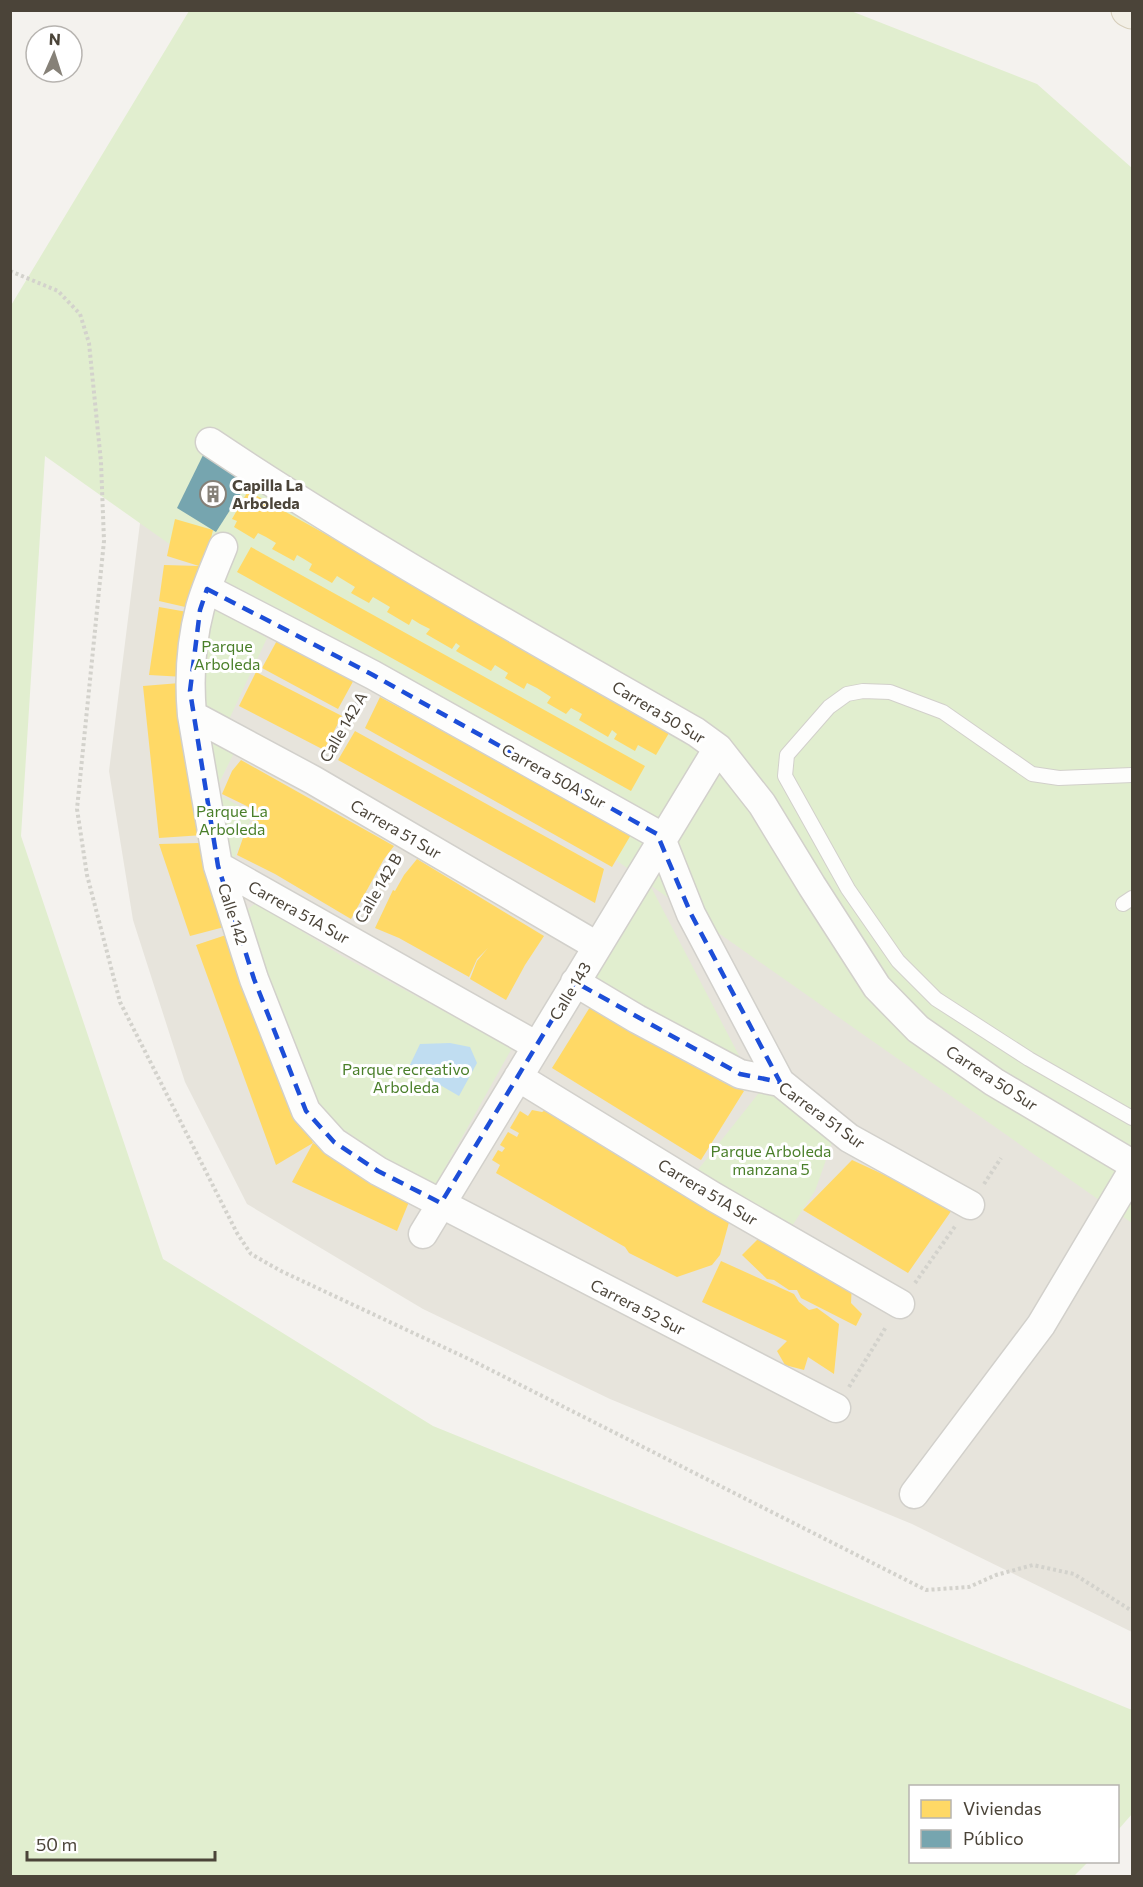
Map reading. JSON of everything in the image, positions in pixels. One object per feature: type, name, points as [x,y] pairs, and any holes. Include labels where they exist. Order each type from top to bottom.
[{"type":"street","name":"Carrera 50 Sur","points":[[210,442],[420,574],[696,732],[718,748],[762,804],[877,987],[918,1029],[994,1082],[1132,1164]]},
{"type":"street","name":"Calle 142","points":[[223,547],[200,610],[193,652],[190,691],[192,715],[218,866],[254,979],[306,1111],[334,1142],[378,1172],[441,1203]]},
{"type":"street","name":"Carrera 50A Sur","points":[[207,589],[373,675],[657,834],[662,841]]},
{"type":"street","name":"Carrera 51 Sur","points":[[192,715],[313,780],[597,946]]},
{"type":"street","name":"Calle 143","points":[[423,1234],[718,748]]},
{"type":"street","points":[[662,841],[691,914],[780,1082]]},
{"type":"street","name":"Carrera 51A Sur","points":[[218,866],[537,1046]]},
{"type":"street","name":"Carrera 51 Sur","points":[[576,982],[636,1019],[740,1074],[780,1082],[849,1138],[970,1205]]},
{"type":"street","name":"Carrera 51A Sur","points":[[518,1077],[714,1197],[900,1304]]},
{"type":"street","points":[[914,1494],[1041,1325],[1132,1172]]},
{"type":"street","name":"Carrera 52 Sur","points":[[441,1203],[649,1313],[836,1408]]},
{"type":"lane","points":[[1132,775],[1059,778],[1032,774],[943,712],[890,692],[863,691],[848,694],[829,706],[787,755],[785,776],[848,889],[898,961],[936,999],[1029,1059],[1132,1118]]},
{"type":"path","points":[[10,271],[58,291],[81,314],[89,343],[101,462],[104,541],[77,809],[87,875],[120,1002],[237,1233],[251,1254],[281,1271],[473,1360],[926,1590],[969,1587],[996,1575],[1033,1565],[1074,1574],[1132,1611]]},
{"type":"path","name":"Calle 142 A","points":[[313,780],[373,675]]},
{"type":"path","name":"Calle 142 B","points":[[349,939],[408,836]]},
{"type":"highlighted area","points":[[207,589],[373,675],[657,834],[691,914],[780,1082],[740,1074],[575,982],[441,1203],[378,1171],[334,1142],[306,1111],[254,979],[218,866],[190,691],[200,610]]},
{"type":"shaded area","points":[[145,483],[1132,1140],[1132,1632],[912,1524],[610,1399],[423,1309],[247,1204],[185,1082],[133,920],[109,771]]},
{"type":"green space","points":[[189,11],[851,11],[1037,84],[1132,168],[1132,1223],[650,885],[746,1069],[582,973],[637,875],[45,456],[21,836],[163,1259],[433,1426],[1132,1710],[1132,1814],[1119,1829],[1119,1785],[909,1785],[909,1863],[1087,1863],[1074,1876],[11,1876],[10,307]]},
{"type":"green space","name":"Parque Arboleda","points":[[216,609],[267,638],[226,726],[201,707],[197,653]]},
{"type":"green space","points":[[208,736],[235,751],[219,783]]},
{"type":"green space","name":"Parque La Arboleda","points":[[211,791],[253,813],[230,869]]},
{"type":"green space","name":"Parque recreativo Arboleda","points":[[256,903],[342,956],[512,1048],[432,1191],[340,1127],[307,1095],[237,917]]},
{"type":"green space","name":"Parque Arboleda manzana 5","points":[[762,1089],[834,1137],[815,1191],[790,1229],[697,1171]]},
{"type":"water","points":[[450,1043],[470,1047],[477,1063],[459,1096],[409,1067],[420,1044]]},
{"type":"building: Viviendas","points":[[248,491],[437,596],[669,733],[656,755],[638,745],[635,751],[614,739],[617,734],[612,730],[608,737],[579,720],[582,714],[571,708],[566,714],[547,703],[551,697],[537,688],[527,683],[524,689],[505,678],[508,673],[495,665],[491,671],[456,651],[460,646],[456,643],[452,649],[426,634],[430,629],[412,619],[409,625],[387,612],[390,607],[373,597],[369,603],[351,593],[355,587],[337,576],[332,583],[309,570],[312,564],[297,555],[294,561],[272,549],[276,543],[266,537],[258,533],[254,539],[234,527],[237,521],[232,519]]},
{"type":"building: Viviendas","points":[[175,519],[213,530],[204,568],[167,556]]},
{"type":"building: Viviendas","points":[[251,547],[645,766],[631,791],[237,572]]},
{"type":"building: Viviendas","points":[[164,565],[199,566],[194,609],[159,601]]},
{"type":"building: Viviendas","points":[[159,607],[193,613],[185,677],[149,675]]},
{"type":"building: Viviendas","points":[[280,635],[356,676],[338,709],[262,668]]},
{"type":"building: Viviendas","points":[[256,672],[342,716],[324,750],[239,706]]},
{"type":"building: Viviendas","points":[[180,683],[203,835],[159,838],[143,686]]},
{"type":"building: Viviendas","points":[[380,697],[632,833],[612,867],[365,728]]},
{"type":"building: Viviendas","points":[[355,731],[604,869],[595,903],[338,760]]},
{"type":"building: Viviendas","points":[[241,760],[394,846],[384,859],[351,919],[275,874],[237,855],[245,832],[259,812],[222,794],[232,771]]},
{"type":"building: Viviendas","points":[[200,843],[228,926],[190,936],[159,844]]},
{"type":"building: Viviendas","points":[[417,859],[544,936],[506,1000],[470,979],[477,961],[488,948],[477,959],[469,977],[399,938],[375,928],[393,890],[395,891]]},
{"type":"building: Viviendas","points":[[229,934],[313,1143],[276,1165],[196,945]]},
{"type":"building: Viviendas","points":[[595,999],[744,1091],[701,1160],[552,1068]]},
{"type":"building: Viviendas","points":[[551,1107],[576,1121],[572,1128],[690,1195],[703,1208],[731,1215],[720,1255],[712,1265],[677,1277],[629,1253],[625,1247],[496,1173],[500,1165],[492,1160],[498,1150],[502,1152],[505,1148],[500,1145],[508,1132],[517,1137],[519,1133],[510,1128],[520,1111],[528,1116],[532,1110],[542,1112]]},
{"type":"building: Viviendas","points":[[313,1143],[411,1197],[397,1231],[292,1182]]},
{"type":"building: Viviendas","points":[[852,1160],[954,1207],[908,1273],[803,1210]]},
{"type":"building: Viviendas","points":[[759,1238],[852,1283],[851,1303],[862,1314],[856,1326],[801,1298],[797,1290],[789,1290],[774,1280],[767,1279],[742,1255]]},
{"type":"building: Viviendas","points":[[721,1261],[794,1294],[799,1302],[809,1310],[817,1308],[839,1324],[834,1374],[808,1357],[804,1370],[785,1365],[777,1351],[787,1341],[702,1302]]},
{"type":"building: Público","name":"Capilla La Arboleda","points":[[206,449],[250,479],[216,532],[177,508]]},
{"type":"place","name":"Capilla La Arboleda","points":[[213,494]]}]
